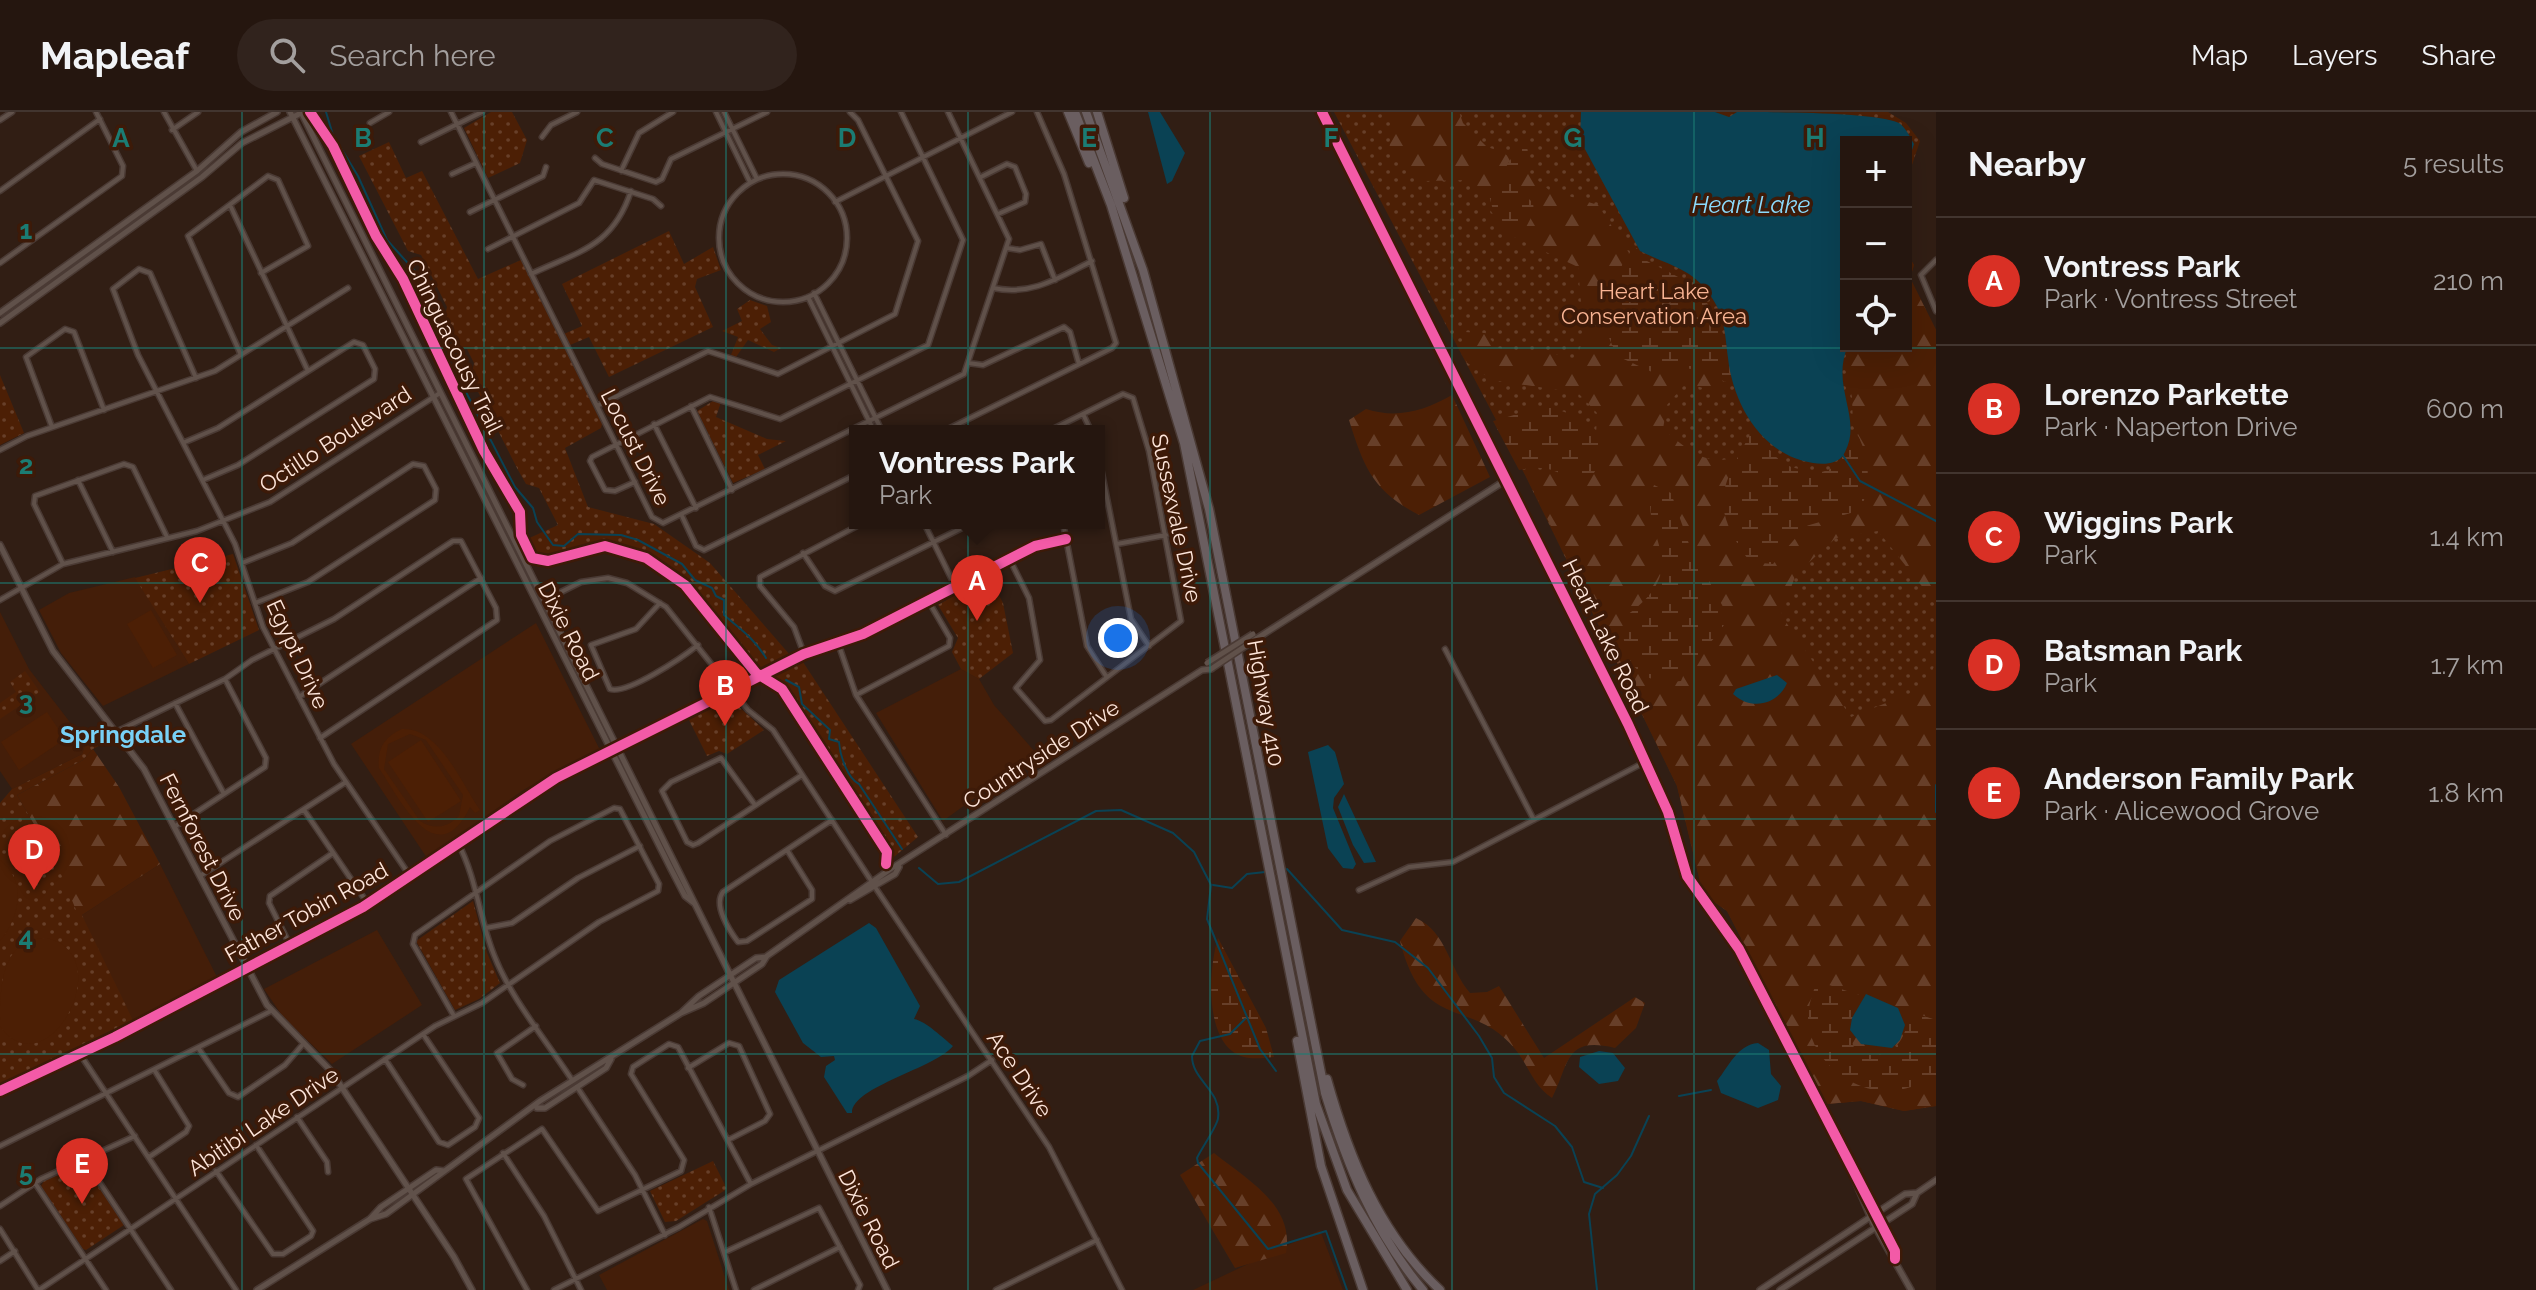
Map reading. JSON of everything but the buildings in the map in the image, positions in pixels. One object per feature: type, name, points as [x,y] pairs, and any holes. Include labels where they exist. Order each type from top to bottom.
[{"type":"highway","points":[[1068,112],[1102,195],[1111,205]]},
{"type":"highway","name":"Highway 410","points":[[1075,112],[1111,205],[1184,443],[1296,1013],[1331,1149],[1360,1216],[1407,1290]]},
{"type":"highway","name":"Highway 410","points":[[1086,112],[1129,226],[1209,509],[1317,1058],[1340,1142],[1357,1185],[1384,1238],[1423,1290]]},
{"type":"highway","points":[[1097,112],[1128,211],[1129,226]]},
{"type":"highway","points":[[1296,1013],[1295,1032],[1318,1154],[1363,1290]]},
{"type":"highway","points":[[1317,1058],[1364,1186],[1399,1243],[1440,1290]]},
{"type":"main road","points":[[0,313],[197,171],[241,132],[277,112]]},
{"type":"main road","points":[[0,323],[190,186],[234,148],[291,114],[302,112]]},
{"type":"main road","name":"Dixie Road","points":[[302,112],[887,1290]]},
{"type":"main road","name":"Heart Lake Road","points":[[1322,112],[1645,762],[1668,812],[1687,876],[1739,949],[1911,1290]]},
{"type":"main road","name":"Dixie Road","points":[[291,114],[685,896],[695,904]]},
{"type":"main road","name":"Countryside Drive","points":[[257,1290],[412,1196],[572,1080],[603,1060],[611,1059],[681,1013],[756,958],[767,956],[873,884],[895,874],[899,867],[946,835],[1202,670],[1506,480]]},
{"type":"main road","name":"Fernforest Drive","points":[[0,545],[57,657],[144,769],[271,1011],[304,1043],[342,1088],[472,1290]]},
{"type":"main road","name":"Father Tobin Road","points":[[0,1091],[80,1054],[368,904],[530,793],[620,748]]},
{"type":"main road","name":"Countryside Drive","points":[[681,1013],[733,984],[762,964],[767,956]]},
{"type":"main road","name":"Countryside Drive","points":[[536,1108],[545,1108],[606,1068],[611,1059]]},
{"type":"main road","points":[[572,1080],[577,1087]]},
{"type":"main road","name":"Countryside Drive","points":[[370,1219],[436,1170],[445,1171]]},
{"type":"main road","points":[[1760,1290],[1905,1194],[1917,1193],[1936,1180]]},
{"type":"main road","points":[[1780,1290],[1912,1204],[1917,1193]]},
{"type":"main road","points":[[1808,1259],[1814,1268]]},
{"type":"main road","name":"Countryside Drive","points":[[271,1290],[276,1281]]},
{"type":"street","points":[[0,120],[12,112]]},
{"type":"street","points":[[0,263],[122,176],[123,166],[96,112]]},
{"type":"street","points":[[164,112],[197,171]]},
{"type":"street","points":[[172,130],[198,112]]},
{"type":"street","points":[[370,123],[389,112]]},
{"type":"street","name":"Locust Drive","points":[[451,112],[654,520],[666,523],[682,516],[849,432]]},
{"type":"street","points":[[421,142],[482,112]]},
{"type":"street","points":[[542,137],[551,125],[577,112]]},
{"type":"street","points":[[621,171],[639,133],[673,112]]},
{"type":"street","points":[[716,112],[757,179]]},
{"type":"street","points":[[724,112],[751,182]]},
{"type":"street","points":[[595,158],[602,164],[657,182],[662,179],[671,159],[767,112]]},
{"type":"street","points":[[597,406],[708,351],[778,374],[895,314],[918,246],[858,120],[850,112]]},
{"type":"street","points":[[635,482],[615,491],[603,487],[591,459],[654,424],[714,397],[778,419],[928,345],[963,246],[962,234],[901,112]]},
{"type":"street","points":[[948,112],[1009,239],[968,363],[981,366],[1064,327],[1070,332],[1079,364]]},
{"type":"street","points":[[835,202],[1012,112]]},
{"type":"street","points":[[956,425],[1116,343],[1064,174],[1037,112]]},
{"type":"street","points":[[0,191],[100,119]]},
{"type":"street","points":[[452,174],[476,163]]},
{"type":"street","points":[[981,177],[1007,164],[1015,167],[1026,194],[1025,202],[998,214]]},
{"type":"street","points":[[470,212],[543,176],[546,167]]},
{"type":"street","points":[[779,175],[800,177],[821,187],[835,202],[845,224],[845,252],[835,275],[808,296],[791,301],[763,299],[746,290],[727,270],[720,249],[722,219],[734,197],[757,179],[779,175]]},
{"type":"street","points":[[241,355],[188,236],[268,176],[274,177],[307,238],[308,246],[303,252],[261,273]]},
{"type":"street","points":[[488,249],[579,203],[591,181],[631,191],[653,199],[661,206]]},
{"type":"street","points":[[531,274],[611,232],[622,217],[631,191]]},
{"type":"street","points":[[230,205],[308,371]]},
{"type":"street","points":[[1007,248],[1020,250],[1041,244],[1055,280]]},
{"type":"street","points":[[1936,260],[1921,275],[1936,311]]},
{"type":"street","points":[[993,288],[1021,292],[1055,280],[1092,261]]},
{"type":"street","name":"Egypt Drive","points":[[196,378],[152,278],[147,269],[139,269],[115,286],[114,293],[157,391],[224,521],[274,648],[320,738],[410,877]]},
{"type":"street","points":[[0,450],[52,427],[196,378],[241,355],[348,288]]},
{"type":"street","points":[[814,293],[879,425]]},
{"type":"street","points":[[808,296],[871,425]]},
{"type":"street","points":[[52,427],[26,357],[65,329],[74,332],[104,410]]},
{"type":"street","points":[[185,442],[218,428],[359,341],[376,374],[374,379],[238,465],[203,480]]},
{"type":"street","name":"Locust Drive","points":[[864,425],[960,377],[968,363]]},
{"type":"street","name":"Octillo Boulevard","points":[[0,600],[63,564],[168,538],[224,521],[270,502],[440,393]]},
{"type":"street","name":"Sussexvale Drive","points":[[1009,558],[1029,598],[1040,660],[1018,682],[1017,691],[1048,721],[1178,626],[1182,619],[1149,451],[1133,398],[1123,394],[1061,425]]},
{"type":"street","points":[[691,406],[732,490]]},
{"type":"street","points":[[1083,414],[1088,425]]},
{"type":"street","points":[[654,424],[696,508]]},
{"type":"street","points":[[63,564],[33,500],[37,494],[129,464],[168,538]]},
{"type":"street","points":[[242,563],[292,543],[413,464],[424,466],[436,489],[435,500],[308,582],[255,603]]},
{"type":"street","points":[[682,516],[696,546],[704,550],[849,478]]},
{"type":"street","points":[[78,480],[113,552]]},
{"type":"street","points":[[1105,492],[1131,619],[1149,646]]},
{"type":"street","points":[[804,654],[794,627],[759,582],[763,573],[851,529]]},
{"type":"street","points":[[927,529],[955,586]]},
{"type":"street","points":[[803,553],[825,586],[835,591],[960,529]]},
{"type":"street","points":[[1064,529],[1087,646],[1106,676]]},
{"type":"street","points":[[1116,544],[1166,535]]},
{"type":"street","points":[[620,748],[804,654],[838,643],[929,602],[1040,544],[1066,539]]},
{"type":"street","points":[[116,732],[225,679],[274,648],[334,619],[454,541],[464,545],[498,613],[495,622],[320,738]]},
{"type":"street","points":[[299,697],[481,578]]},
{"type":"street","name":"Ace Drive","points":[[545,600],[581,582],[602,578],[627,583],[660,603],[698,645],[748,710],[773,730],[1049,1147],[1122,1290]]},
{"type":"street","points":[[856,695],[949,646],[950,638],[929,602]]},
{"type":"street","points":[[660,603],[636,629],[591,645],[610,689],[623,689],[677,662],[698,645]]},
{"type":"street","points":[[838,643],[856,695],[946,835]]},
{"type":"street","points":[[1445,649],[1534,820]]},
{"type":"street","points":[[174,827],[267,763],[225,679]]},
{"type":"street","points":[[175,703],[224,794]]},
{"type":"street","points":[[755,805],[721,758],[666,785],[662,791],[690,845],[755,805],[803,774]]},
{"type":"street","points":[[1359,890],[1409,867],[1453,862],[1645,762]]},
{"type":"street","points":[[200,876],[346,782]]},
{"type":"street","points":[[454,1016],[413,939],[556,837],[614,808],[623,812],[640,846],[578,878],[512,923],[486,928]]},
{"type":"street","points":[[304,810],[368,904]]},
{"type":"street","points":[[787,850],[812,890],[813,897],[747,941],[738,942],[718,904],[719,896],[787,850],[832,820]]},
{"type":"street","points":[[458,843],[478,891],[495,959],[572,1080]]},
{"type":"street","name":"Abitibi Lake Drive","points":[[39,1290],[129,1227],[423,1034],[509,984],[599,922],[658,891],[659,884],[640,846]]},
{"type":"street","points":[[290,945],[269,903],[270,896],[333,853]]},
{"type":"street","points":[[0,1146],[271,1011]]},
{"type":"street","points":[[523,1085],[512,1079],[497,1053],[536,1026]]},
{"type":"street","points":[[385,1059],[439,1142],[448,1145],[475,1127],[479,1118],[423,1034]]},
{"type":"street","points":[[199,1048],[229,1093],[238,1097],[285,1065],[304,1043]]},
{"type":"street","points":[[688,1068],[729,1043],[739,1046],[770,1114],[765,1121],[728,1140]]},
{"type":"street","points":[[527,1290],[499,1234],[465,1182],[467,1177],[542,1129],[573,1170],[592,1209],[602,1211],[681,1171],[685,1163],[632,1079],[631,1070],[669,1044],[678,1047],[751,1184]]},
{"type":"street","points":[[80,1054],[236,1290]]},
{"type":"street","points":[[554,1290],[665,1235],[751,1184],[968,1076],[992,1060]]},
{"type":"street","points":[[149,1157],[186,1132],[189,1126],[155,1071]]},
{"type":"street","points":[[577,1087],[643,1191],[665,1235]]},
{"type":"street","points":[[297,1117],[327,1162],[328,1172]]},
{"type":"street","points":[[0,1206],[35,1183],[135,1136]]},
{"type":"street","points":[[216,1171],[273,1254],[283,1254],[311,1236],[313,1231],[256,1145]]},
{"type":"street","points":[[503,1153],[544,1216],[581,1290]]},
{"type":"street","points":[[84,1159],[171,1290]]},
{"type":"street","points":[[35,1183],[106,1290]]},
{"type":"street","points":[[709,1207],[736,1290]]},
{"type":"street","points":[[725,1252],[816,1207],[822,1210],[860,1285],[858,1290]]},
{"type":"street","points":[[0,1229],[39,1290]]},
{"type":"street","points":[[996,1290],[1097,1240]]},
{"type":"street","points":[[754,1290],[840,1247]]},
{"type":"street","points":[[0,1261],[15,1251]]},
{"type":"shaded area","points":[[135,577],[189,664],[103,706],[61,653],[39,610],[69,593]]},
{"type":"shaded area","points":[[0,612],[29,669],[86,743],[82,754],[12,789],[0,771]]},
{"type":"shaded area","points":[[536,623],[600,750],[525,789],[427,858],[351,744]]},
{"type":"shaded area","points":[[961,669],[979,679],[994,705],[1036,753],[943,821],[876,713]]},
{"type":"shaded area","points":[[160,864],[217,977],[133,1020],[79,917]]},
{"type":"shaded area","points":[[377,930],[422,1005],[332,1064],[283,1017],[264,989]]},
{"type":"shaded area","points":[[703,1219],[707,1221],[729,1290],[607,1290],[599,1275]]},
{"type":"shaded area","points":[[1320,1230],[1343,1290],[1193,1290]]},
{"type":"green space","points":[[491,112],[512,112],[527,140],[520,163],[488,178],[464,128]]},
{"type":"green space","name":"Heart Lake Conservation Area","points":[[1334,112],[1888,112],[1906,123],[1920,141],[1912,165],[1912,136],[1840,136],[1840,352],[1912,352],[1912,282],[1936,330],[1936,1106],[1904,1111],[1861,1101],[1827,1104],[1727,911],[1703,894],[1677,786],[1525,475]]},
{"type":"green space","points":[[1393,112],[1459,112],[1463,123],[1487,147],[1503,152],[1549,190],[1598,205],[1629,253],[1618,279],[1707,363],[1727,395],[1686,383],[1667,405],[1663,429],[1687,448],[1708,458],[1730,459],[1760,448],[1790,467],[1845,470],[1860,440],[1853,426],[1852,397],[1845,368],[1852,352],[1912,352],[1912,282],[1936,330],[1936,604],[1878,531],[1836,538],[1796,574],[1781,615],[1851,717],[1926,687],[1936,661],[1936,1106],[1904,1111],[1861,1101],[1827,1104],[1727,911],[1703,894],[1677,786],[1526,475],[1561,467],[1596,437],[1597,413],[1578,393],[1492,380],[1466,362],[1464,332],[1485,333],[1498,348],[1556,354],[1574,363],[1584,338],[1578,267],[1505,233],[1471,180],[1425,181],[1389,152]]},
{"type":"green space","points":[[389,142],[406,178],[422,171],[478,279],[521,260],[602,424],[601,428],[565,448],[588,507],[654,524],[710,563],[790,655],[754,674],[689,596],[649,562],[627,553],[597,551],[538,567],[525,540],[558,525],[539,488],[526,484],[518,470],[471,378],[474,363],[467,349],[455,345],[443,323],[447,307],[421,255],[408,251],[359,156]]},
{"type":"green space","points":[[1520,144],[1527,146],[1530,167],[1515,185],[1533,203],[1534,212],[1524,231],[1510,230],[1493,210],[1489,195]]},
{"type":"green space","points":[[669,231],[684,264],[713,247],[721,270],[697,279],[695,287],[713,327],[609,377],[589,337],[570,345],[564,334],[582,326],[562,284]]},
{"type":"green space","points":[[1637,248],[1640,257],[1684,281],[1699,293],[1714,313],[1733,373],[1725,382],[1706,371],[1684,368],[1652,372],[1617,356],[1603,324],[1606,301],[1624,261]]},
{"type":"green space","points":[[750,300],[767,306],[771,322],[760,329],[772,345],[781,348],[774,352],[748,340],[736,357],[731,355],[738,337],[722,331],[742,321],[737,309]]},
{"type":"green space","points":[[0,375],[24,433],[0,445]]},
{"type":"green space","points":[[1452,395],[1490,477],[1419,515],[1391,497],[1372,476],[1349,420],[1366,409],[1389,413],[1410,412]]},
{"type":"green space","points":[[713,401],[721,402],[716,417],[767,439],[786,441],[758,455],[765,469],[733,483],[697,411]]},
{"type":"green space","points":[[1547,407],[1575,416],[1596,430],[1602,451],[1590,479],[1572,478],[1542,468],[1519,470],[1493,421]]},
{"type":"green space","points":[[1755,425],[1773,453],[1796,469],[1822,472],[1837,464],[1844,452],[1845,432],[1858,436],[1867,463],[1866,491],[1861,510],[1806,526],[1773,564],[1750,562],[1727,523],[1724,508],[1728,479]]},
{"type":"green space","points":[[1654,485],[1671,493],[1689,544],[1728,616],[1719,633],[1692,662],[1681,681],[1666,682],[1643,675],[1629,658],[1623,633],[1623,618],[1646,599],[1658,581],[1662,565],[1650,503]]},
{"type":"green space","points":[[233,554],[259,630],[189,664],[135,578]]},
{"type":"green space","points":[[989,576],[1003,603],[1013,653],[979,679],[961,669],[952,652],[958,638],[938,605]]},
{"type":"green space","points":[[151,610],[177,655],[153,668],[127,624]]},
{"type":"green space","points":[[803,662],[918,837],[889,861],[784,699],[764,682]]},
{"type":"green space","points":[[25,671],[40,692],[0,719],[0,703],[16,692],[10,682]]},
{"type":"green space","points":[[727,700],[733,701],[764,730],[727,754],[719,751],[707,756],[689,720]]},
{"type":"green space","points":[[47,712],[65,739],[19,770],[1,742]]},
{"type":"green space","points":[[402,729],[415,731],[438,747],[480,810],[475,813],[470,807],[457,826],[445,834],[432,833],[420,825],[379,768],[383,744]],"holes":[[[410,734],[426,740],[463,795],[459,816],[440,826],[430,826],[420,821],[384,769],[388,744]]]},
{"type":"green space","points":[[108,731],[114,738],[93,749],[83,760],[17,795],[56,862],[133,1020],[0,1084],[0,803],[12,789],[82,754],[86,743]]},
{"type":"green space","points":[[421,740],[461,801],[428,822],[388,762]]},
{"type":"green space","points":[[93,749],[119,787],[160,864],[79,917],[56,862],[17,795],[83,760]]},
{"type":"green space","points":[[0,860],[14,878],[18,899],[12,921],[0,941]]},
{"type":"green space","points":[[473,901],[487,953],[500,983],[479,999],[455,1010],[416,941]]},
{"type":"green space","points":[[1416,918],[1435,932],[1470,993],[1487,992],[1499,986],[1544,1058],[1635,997],[1645,1003],[1636,1028],[1615,1048],[1598,1045],[1577,1049],[1566,1064],[1552,1098],[1536,1082],[1520,1055],[1498,1033],[1435,1003],[1422,990],[1410,970],[1400,941]]},
{"type":"green space","points":[[47,938],[68,950],[77,969],[77,991],[68,1014],[55,1032],[37,1043],[18,1042],[0,1026],[2,982],[11,956],[20,946],[31,940]]},
{"type":"green space","points":[[1218,938],[1266,1028],[1274,1057],[1252,1058],[1237,1054],[1223,1041],[1217,1029],[1211,981]]},
{"type":"green space","points":[[1817,981],[1865,997],[1851,1040],[1855,1050],[1866,1054],[1877,1055],[1893,1049],[1904,1033],[1909,1011],[1936,1020],[1936,1079],[1902,1089],[1881,1091],[1855,1083],[1831,1067],[1822,1057],[1810,1032],[1809,1008]]},
{"type":"green space","points":[[1214,1153],[1253,1183],[1276,1207],[1287,1236],[1286,1253],[1235,1268],[1180,1175]]},
{"type":"green space","points":[[713,1161],[727,1189],[676,1221],[665,1222],[650,1191]]},
{"type":"green space","points":[[83,1164],[124,1225],[86,1250],[41,1186],[44,1181]]},
{"type":"water","points":[[1148,112],[1160,112],[1185,153],[1172,181],[1167,184]]},
{"type":"water","name":"Heart Lake","points":[[1581,112],[1715,112],[1729,117],[1737,112],[1846,115],[1887,119],[1899,123],[1906,130],[1909,136],[1840,136],[1840,352],[1846,352],[1842,375],[1851,427],[1843,456],[1822,464],[1795,458],[1779,450],[1754,426],[1736,393],[1724,325],[1715,303],[1703,286],[1687,273],[1640,251],[1580,140]]},
{"type":"water","points":[[1777,675],[1787,683],[1771,701],[1748,703],[1733,694],[1736,689]]},
{"type":"water","points":[[1328,745],[1335,752],[1344,784],[1334,798],[1333,808],[1356,864],[1353,869],[1343,868],[1328,848],[1310,762],[1308,752]]},
{"type":"water","points":[[1344,794],[1376,862],[1364,863],[1353,845],[1338,807]]},
{"type":"water","points":[[869,923],[876,928],[920,1006],[914,1019],[953,1046],[930,1062],[879,1086],[855,1104],[852,1113],[847,1113],[824,1077],[826,1066],[835,1060],[834,1056],[821,1057],[803,1043],[775,992],[779,980]]},
{"type":"water","points":[[1866,994],[1898,1008],[1905,1025],[1900,1040],[1892,1048],[1861,1044],[1850,1030],[1852,1018]]},
{"type":"water","points":[[1758,1043],[1769,1050],[1771,1074],[1781,1086],[1778,1100],[1758,1108],[1721,1093],[1717,1081],[1739,1052]]},
{"type":"water","points":[[1599,1051],[1613,1053],[1625,1068],[1618,1081],[1599,1084],[1579,1067],[1580,1057]]},
{"type":"waterway","points":[[326,112],[333,135],[358,176],[387,240],[423,280],[436,328],[454,359],[467,394],[515,487],[533,508],[537,522],[553,545],[564,546],[578,534],[621,535],[638,540],[682,564],[695,580],[712,588],[716,596],[724,600],[724,615],[752,639],[766,658]]},
{"type":"waterway","points":[[1842,454],[1860,481],[1936,521]]},
{"type":"waterway","points":[[786,680],[799,687],[802,704],[830,730],[829,739],[839,742],[848,772],[902,849]]},
{"type":"waterway","points":[[1936,785],[1936,812]]},
{"type":"waterway","points":[[919,868],[938,884],[959,882],[1096,811],[1121,810],[1173,833],[1194,852],[1211,885],[1207,919],[1260,1049],[1276,1071]]},
{"type":"waterway","points":[[1287,869],[1342,930],[1395,942],[1428,968],[1479,1036],[1492,1058],[1494,1077],[1504,1093],[1555,1126],[1572,1147],[1584,1182],[1603,1188]]},
{"type":"waterway","points":[[1213,885],[1232,888],[1247,874],[1265,872]]},
{"type":"waterway","points":[[1245,1019],[1230,1034],[1200,1041],[1192,1056],[1193,1065],[1218,1108],[1217,1121],[1197,1158],[1198,1163],[1268,1249],[1326,1231],[1347,1290]]},
{"type":"waterway","points":[[1679,1096],[1711,1090]]},
{"type":"waterway","points":[[1597,1290],[1589,1214],[1595,1194],[1617,1175],[1631,1156],[1649,1116]]},
{"type":"cycle path","name":"Chinguacousy Trail","points":[[310,112],[333,146],[376,236],[403,279],[484,451],[520,512],[521,535],[532,558],[548,561],[605,546],[646,558],[685,585],[756,673],[782,689],[887,852],[886,864]]},
{"type":"cycle path","points":[[1322,112],[1628,724],[1668,812],[1687,876],[1739,949],[1895,1251],[1895,1259]]},
{"type":"cycle path","points":[[0,1091],[115,1037],[363,907],[556,778],[804,654],[863,634],[1035,546],[1066,539]]},
{"type":"place","name":"Wiggins Park","points":[[200,603]]},
{"type":"place","name":"Vontress Park","points":[[977,621]]},
{"type":"place","name":"Lorenzo Parkette","points":[[725,726]]},
{"type":"place","name":"Batsman Park","points":[[34,890]]},
{"type":"place","name":"Anderson Family Park","points":[[82,1204]]},
{"type":"district","name":"Springdale","points":[[123,735]]}]
